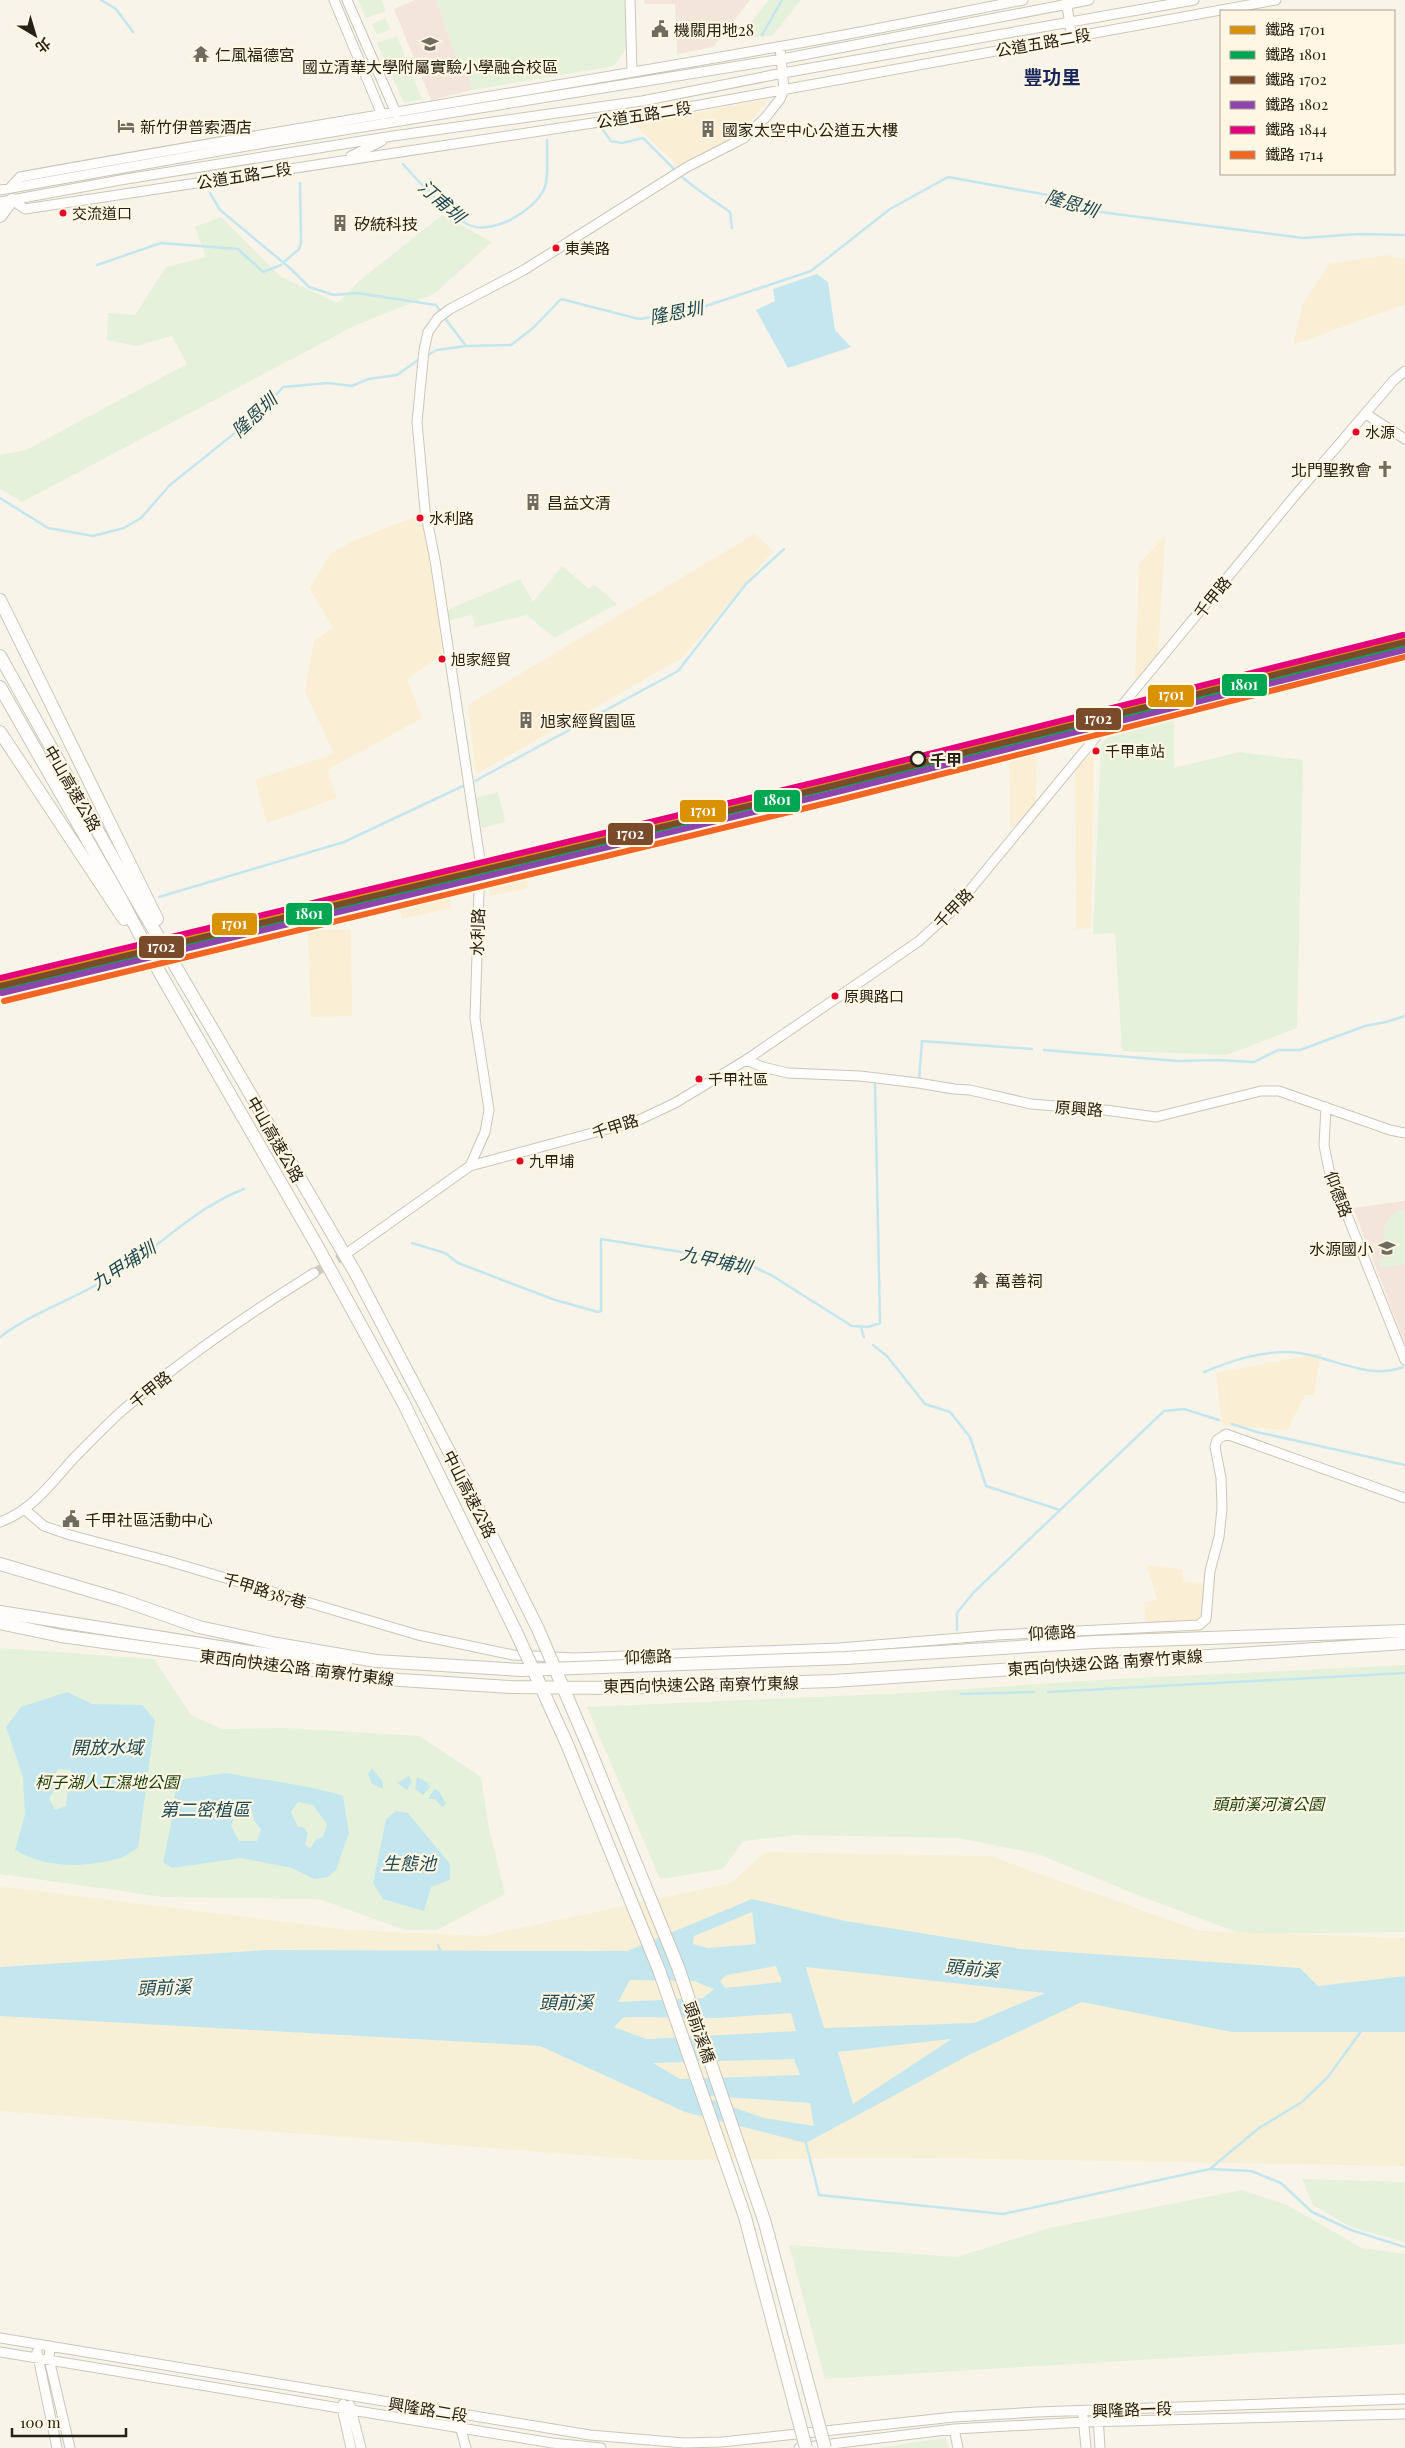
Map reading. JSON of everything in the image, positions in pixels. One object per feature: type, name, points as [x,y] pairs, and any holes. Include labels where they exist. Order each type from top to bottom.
[{"type":"highway","points":[[0,216],[5,195]]},
{"type":"highway","points":[[0,600],[104,814],[205,1014]]},
{"type":"highway","name":"中山高速公路","points":[[0,656],[75,792],[205,1014],[292,1168],[356,1274],[464,1480],[538,1629]]},
{"type":"highway","name":"中山高速公路","points":[[0,687],[399,1394],[516,1632]]},
{"type":"highway","points":[[0,732],[160,973]]},
{"type":"highway","points":[[0,1564],[122,1600],[200,1627],[277,1644],[376,1662]]},
{"type":"highway","name":"東西向快速公路 南寮竹東線","points":[[0,1612],[8,1621],[62,1636],[285,1667],[400,1680],[511,1687],[618,1688],[842,1680],[1405,1643]]},
{"type":"highway","name":"東西向快速公路 南寮竹東線","points":[[8,1621],[76,1626],[283,1657],[340,1662],[376,1662],[520,1670],[846,1658],[1094,1642],[1405,1631]]},
{"type":"highway","name":"頭前溪橋","points":[[538,1629],[589,1748],[678,1967],[765,2223],[825,2448]]},
{"type":"highway","points":[[0,1630],[62,1636]]},
{"type":"highway","name":"頭前溪橋","points":[[516,1632],[567,1744],[662,1979],[745,2217],[806,2448]]},
{"type":"street","points":[[334,0],[382,115]]},
{"type":"street","points":[[347,0],[396,113]]},
{"type":"street","points":[[630,0],[632,71]]},
{"type":"street","points":[[5,195],[20,177],[237,138],[396,113],[780,47],[1023,0]]},
{"type":"street","name":"公道五路二段","points":[[5,195],[270,142],[782,59],[1067,2],[1089,0]]},
{"type":"street","name":"公道五路二段","points":[[5,195],[393,136],[642,101],[783,73],[1194,0]]},
{"type":"street","name":"公道五路二段","points":[[5,195],[25,209],[639,116],[1276,0]]},
{"type":"street","points":[[1067,2],[1072,36]]},
{"type":"street","points":[[780,47],[784,90]]},
{"type":"street","name":"水利路","points":[[470,1166],[485,1132],[489,1110],[475,1018],[480,860],[435,560],[425,510],[417,422],[424,350],[428,332],[438,318],[450,310],[524,270],[678,173],[744,138],[766,117],[780,100],[784,90]]},
{"type":"street","points":[[341,160],[393,136]]},
{"type":"street","name":"千甲路","points":[[350,1251],[470,1166],[637,1120],[675,1103],[746,1060],[911,946],[956,908],[1293,498],[1393,381],[1405,371]]},
{"type":"street","points":[[1366,414],[1405,439]]},
{"type":"street","name":"原興路","points":[[746,1060],[763,1067],[788,1073],[860,1076],[970,1090],[1031,1104],[1105,1110],[1156,1117],[1266,1091],[1287,1092],[1390,1130],[1405,1132]]},
{"type":"street","name":"仰德路","points":[[1326,1107],[1324,1146],[1328,1170],[1405,1360]]},
{"type":"street","name":"千甲路","points":[[0,1522],[24,1509],[39,1496],[117,1416],[166,1375],[226,1331],[314,1274]]},
{"type":"street","name":"仰德路","points":[[513,1655],[574,1658],[839,1648],[997,1635],[1199,1625],[1206,1619],[1210,1571],[1219,1536],[1222,1509],[1221,1478],[1215,1447],[1217,1440],[1226,1434],[1405,1498]]},
{"type":"street","name":"千甲路387巷","points":[[24,1509],[44,1526],[70,1536],[168,1561],[409,1633],[513,1655]]},
{"type":"street","name":"興隆路二段","points":[[0,2338],[590,2435],[684,2443],[765,2443],[859,2428]]},
{"type":"street","points":[[37,2344],[36,2357],[57,2448]]},
{"type":"street","points":[[50,2346],[49,2359],[70,2448]]},
{"type":"street","name":"興隆路二段","points":[[0,2352],[460,2426],[552,2443],[601,2448]]},
{"type":"street","points":[[346,2396],[351,2448]]},
{"type":"street","name":"興隆路一段","points":[[859,2428],[954,2417],[1405,2399]]},
{"type":"street","points":[[347,2409],[361,2448]]},
{"type":"street","points":[[1098,2410],[1100,2448]]},
{"type":"street","points":[[1083,2411],[1086,2448]]},
{"type":"street","name":"興隆路一段","points":[[863,2444],[954,2430],[1084,2422],[1405,2414]]},
{"type":"street","points":[[460,2426],[466,2448]]},
{"type":"street","points":[[954,2430],[958,2448]]},
{"type":"street","points":[[799,2448],[863,2444]]},
{"type":"shaded area","name":"國立清華大學附屬實驗小學融合校區","points":[[415,0],[436,0],[456,56],[467,68],[472,90],[431,100],[394,9]]},
{"type":"shaded area","points":[[644,0],[750,0],[713,47],[677,54],[675,4],[645,4]]},
{"type":"shaded area","points":[[769,99],[741,133],[731,142],[681,169],[634,124]]},
{"type":"shaded area","points":[[1385,255],[1405,259],[1405,304],[1293,345],[1303,303],[1329,264]]},
{"type":"shaded area","points":[[422,514],[436,593],[442,655],[407,679],[422,718],[327,770],[337,798],[267,823],[255,780],[334,754],[305,691],[314,641],[333,628],[310,589],[330,554],[353,541]]},
{"type":"shaded area","points":[[755,534],[773,551],[682,658],[476,774],[468,705]]},
{"type":"shaded area","points":[[1165,536],[1158,655],[1135,680],[1139,563]]},
{"type":"shaded area","points":[[1037,749],[1036,805],[1010,830],[1009,756]]},
{"type":"shaded area","points":[[1094,752],[1091,928],[1076,929],[1075,770]]},
{"type":"shaded area","points":[[526,873],[528,888],[490,896],[487,881]]},
{"type":"shaded area","points":[[448,891],[451,908],[402,919],[398,902]]},
{"type":"shaded area","points":[[308,930],[351,930],[352,1016],[311,1017]]},
{"type":"shaded area","name":"水源國小","points":[[1405,1201],[1405,1344],[1353,1208]]},
{"type":"shaded area","points":[[1321,1353],[1314,1395],[1305,1395],[1287,1430],[1222,1425],[1216,1373]]},
{"type":"shaded area","points":[[1147,1565],[1182,1569],[1184,1582],[1205,1583],[1200,1619],[1146,1624],[1144,1602],[1157,1600]]},
{"type":"green space","points":[[358,0],[381,0],[386,11],[366,18]]},
{"type":"green space","points":[[436,0],[624,0],[627,47],[614,66],[472,90],[467,68],[456,56]]},
{"type":"green space","points":[[769,0],[801,0],[772,36],[738,38]]},
{"type":"green space","points":[[385,18],[390,29],[377,35],[372,24]]},
{"type":"green space","points":[[397,36],[422,99],[404,103],[377,43]]},
{"type":"green space","points":[[442,215],[492,242],[434,294],[356,325],[22,502],[0,489],[0,455],[26,450],[187,364],[172,336],[136,346],[107,340],[108,313],[135,315],[166,267],[206,257],[195,227],[221,217],[281,277],[338,303],[359,281]]},
{"type":"green space","points":[[562,566],[589,589],[594,584],[617,604],[554,638],[527,615],[475,627],[472,615],[446,621],[445,611],[520,579],[533,602]]},
{"type":"green space","points":[[1328,657],[1329,662],[1266,679],[1264,672]]},
{"type":"green space","points":[[1174,714],[1174,768],[1239,752],[1303,760],[1297,1028],[1227,1055],[1122,1051],[1115,933],[1093,934],[1101,745],[1110,733]]},
{"type":"green space","points":[[498,792],[505,822],[482,828],[474,798]]},
{"type":"green space","points":[[655,821],[657,830],[595,845],[593,836]]},
{"type":"green space","points":[[1405,1209],[1405,1264],[1380,1268],[1378,1259],[1393,1257],[1385,1242],[1385,1226],[1394,1214]]},
{"type":"green space","name":"柯子湖人工濕地公園","points":[[0,1648],[154,1659],[191,1715],[222,1729],[288,1728],[419,1736],[481,1777],[489,1829],[505,1894],[437,1930],[405,1930],[319,1899],[164,1897],[0,1874]]},
{"type":"green space","name":"頭前溪河濱公園","points":[[1405,1665],[1405,1932],[1242,1934],[1140,1896],[1038,1854],[958,1838],[797,1835],[743,1841],[723,1869],[660,1879],[587,1707],[908,1693],[1096,1680]]},
{"type":"green space","points":[[1302,2179],[1405,2182],[1405,2242],[1351,2227],[1313,2205]]},
{"type":"green space","points":[[1242,2190],[1287,2205],[1362,2248],[1405,2254],[1405,2344],[825,2379],[789,2245],[957,2257],[1049,2228]]},
{"type":"green space","points":[[946,2438],[949,2448],[876,2448]]},
{"type":"sand","points":[[765,1852],[990,1856],[1201,1931],[1405,1938],[1405,2166],[926,2158],[647,2160],[0,2111],[0,1886],[352,1930],[482,1936],[731,1883]]},
{"type":"water","points":[[817,274],[828,282],[835,330],[851,347],[788,368],[756,310],[775,301],[773,289]]},
{"type":"water","name":"開放水域","points":[[67,1692],[92,1704],[142,1705],[155,1720],[138,1848],[120,1858],[78,1865],[51,1863],[27,1856],[15,1850],[25,1815],[23,1777],[6,1727],[21,1707]],"holes":[[[58,1769],[70,1770],[76,1782],[68,1789],[66,1806],[55,1810],[49,1798],[60,1782],[55,1775]]]},
{"type":"water","points":[[372,1768],[383,1782],[383,1789],[372,1784],[368,1774]]},
{"type":"water","name":"第二密植區","points":[[227,1773],[343,1796],[349,1833],[336,1870],[328,1877],[314,1879],[292,1868],[241,1858],[172,1868],[163,1862],[171,1825],[177,1780]],"holes":[[[298,1802],[313,1805],[327,1824],[323,1837],[316,1839],[310,1849],[305,1844],[308,1833],[303,1827],[298,1827],[291,1812]],[[242,1804],[252,1810],[254,1821],[261,1829],[257,1841],[239,1841],[231,1826],[238,1808]]]},
{"type":"water","points":[[409,1776],[412,1782],[407,1790],[397,1783]]},
{"type":"water","points":[[417,1777],[427,1782],[430,1787],[423,1795],[415,1789]]},
{"type":"water","points":[[434,1789],[439,1791],[446,1804],[442,1807],[435,1799],[428,1799]]},
{"type":"water","name":"生態池","points":[[396,1811],[408,1813],[450,1864],[450,1880],[431,1887],[424,1911],[383,1899],[373,1883],[386,1819]]},
{"type":"water","name":"頭前溪","points":[[752,1899],[845,1921],[1021,1949],[1300,1968],[1318,1986],[1405,1976],[1405,2032],[1231,2032],[1082,2002],[969,2055],[806,2143],[685,2112],[540,2046],[0,2016],[0,1967],[267,1950],[627,1951]],"holes":[[[752,1912],[756,1944],[708,1948],[693,1944],[694,1936]],[[776,1966],[782,1982],[725,1988],[720,1981],[727,1975]],[[806,1967],[1045,1993],[974,2023],[824,2028]],[[630,1980],[694,1981],[714,1989],[703,1998],[618,2002]],[[791,2013],[796,2031],[646,2039],[614,2027],[624,2017],[717,2018]],[[950,2039],[950,2040],[853,2104],[838,2052]],[[794,2059],[800,2075],[680,2079],[653,2063]],[[698,2095],[810,2103],[814,2126],[764,2118]]]},
{"type":"waterway","points":[[101,0],[116,9],[133,32]]},
{"type":"waterway","name":"汀甫圳","points":[[762,35],[782,0]]},
{"type":"waterway","points":[[603,130],[611,141],[622,143],[643,138],[676,171]]},
{"type":"waterway","name":"汀甫圳","points":[[403,164],[433,196],[459,219],[477,227],[488,227],[511,220],[531,206],[539,197],[546,185],[547,179],[547,140]]},
{"type":"waterway","points":[[680,175],[730,212],[732,228]]},
{"type":"waterway","name":"隆恩圳","points":[[426,356],[437,350],[466,346],[511,345],[533,328],[561,299],[639,319],[691,311],[811,271],[890,209],[948,177],[1070,199],[1085,210],[1303,238],[1359,234],[1405,235]]},
{"type":"waterway","name":"汀甫圳","points":[[285,261],[299,249],[301,243],[300,183]]},
{"type":"waterway","points":[[210,193],[220,210],[291,269],[309,287],[334,295],[357,293],[436,305],[441,312]]},
{"type":"waterway","name":"汀甫圳","points":[[97,265],[161,243],[238,249],[263,272],[281,265]]},
{"type":"waterway","points":[[444,317],[466,346]]},
{"type":"waterway","name":"隆恩圳","points":[[0,498],[48,528],[93,536],[124,528],[141,518],[170,485],[261,412],[283,387],[328,383],[352,386],[368,379],[397,375],[421,358]]},
{"type":"waterway","points":[[475,781],[678,671],[746,584],[784,549]]},
{"type":"waterway","points":[[159,897],[344,842],[463,786]]},
{"type":"waterway","points":[[1044,1050],[1178,1061],[1254,1062],[1278,1050],[1300,1050],[1365,1026],[1405,1016]]},
{"type":"waterway","points":[[919,1080],[922,1041],[1032,1049]]},
{"type":"waterway","name":"九甲埔圳","points":[[412,1243],[445,1253],[458,1263],[555,1300],[598,1312],[601,1311],[601,1239],[743,1262],[771,1275],[852,1326],[868,1327],[880,1323],[875,1084]]},
{"type":"waterway","name":"九甲埔圳","points":[[0,1337],[27,1320],[114,1275],[193,1217],[226,1197],[244,1189]]},
{"type":"waterway","points":[[861,1327],[864,1337]]},
{"type":"waterway","points":[[873,1345],[887,1356],[925,1404],[950,1412],[970,1437],[986,1486],[1060,1510]]},
{"type":"waterway","points":[[1204,1372],[1244,1358],[1275,1352],[1301,1353],[1360,1369],[1375,1371],[1389,1371],[1403,1367]]},
{"type":"waterway","points":[[957,1630],[957,1613],[973,1593],[1164,1411],[1184,1409],[1219,1420]]},
{"type":"waterway","points":[[1232,1424],[1257,1432],[1405,1465]]},
{"type":"waterway","points":[[1048,1692],[1405,1673]]},
{"type":"waterway","points":[[961,1694],[1034,1692]]},
{"type":"waterway","points":[[438,1945],[441,1953]]},
{"type":"waterway","points":[[1211,2168],[1259,2128],[1302,2102],[1328,2077],[1362,2030]]},
{"type":"waterway","points":[[806,2143],[819,2195],[1003,2214],[1210,2169],[1251,2171],[1281,2183],[1312,2212],[1351,2230],[1405,2247]]},
{"type":"tunnel","points":[[314,1273],[348,1253]]},
{"type":"rail line","name":"1844","points":[[0,978],[829,779],[1403,635]]},
{"type":"rail line","name":"1701","points":[[0,981],[918,759],[1405,637]]},
{"type":"rail line","name":"1702","points":[[0,986],[831,786],[1405,642]]},
{"type":"rail line","name":"1801","points":[[2,988],[920,766],[1405,645]]},
{"type":"rail line","name":"1802","points":[[2,993],[833,793],[1405,650]]},
{"type":"rail line","name":"1714","points":[[4,1001],[835,801],[1405,657]]},
{"type":"place","name":"機關用地28","points":[[660,29]]},
{"type":"place","name":"國立清華大學附屬實驗小學融合校區","points":[[430,44]]},
{"type":"place","name":"仁風福德宮","points":[[201,54]]},
{"type":"place","name":"新竹伊普索酒店","points":[[126,126]]},
{"type":"place","name":"國家太空中心公道五大樓","points":[[708,129]]},
{"type":"place","name":"交流道口","points":[[63,213]]},
{"type":"place","name":"矽統科技","points":[[340,223]]},
{"type":"place","name":"東美路","points":[[556,248]]},
{"type":"place","name":"水源","points":[[1356,432]]},
{"type":"place","name":"北門聖教會","points":[[1385,469]]},
{"type":"place","name":"昌益文清","points":[[533,502]]},
{"type":"place","name":"水利路","points":[[420,518]]},
{"type":"place","name":"旭家經貿","points":[[442,659]]},
{"type":"place","name":"旭家經貿園區","points":[[526,720]]},
{"type":"place","name":"千甲車站","points":[[1096,751]]},
{"type":"place","name":"千甲","points":[[918,759]]},
{"type":"place","name":"原興路口","points":[[835,996]]},
{"type":"place","name":"千甲社區","points":[[699,1079]]},
{"type":"place","name":"九甲埔","points":[[520,1161]]},
{"type":"place","name":"水源國小","points":[[1387,1248]]},
{"type":"place","name":"萬善祠","points":[[981,1280]]},
{"type":"place","name":"千甲社區活動中心","points":[[71,1519]]},
{"type":"district","name":"豐功里","points":[[1052,76]]}]
